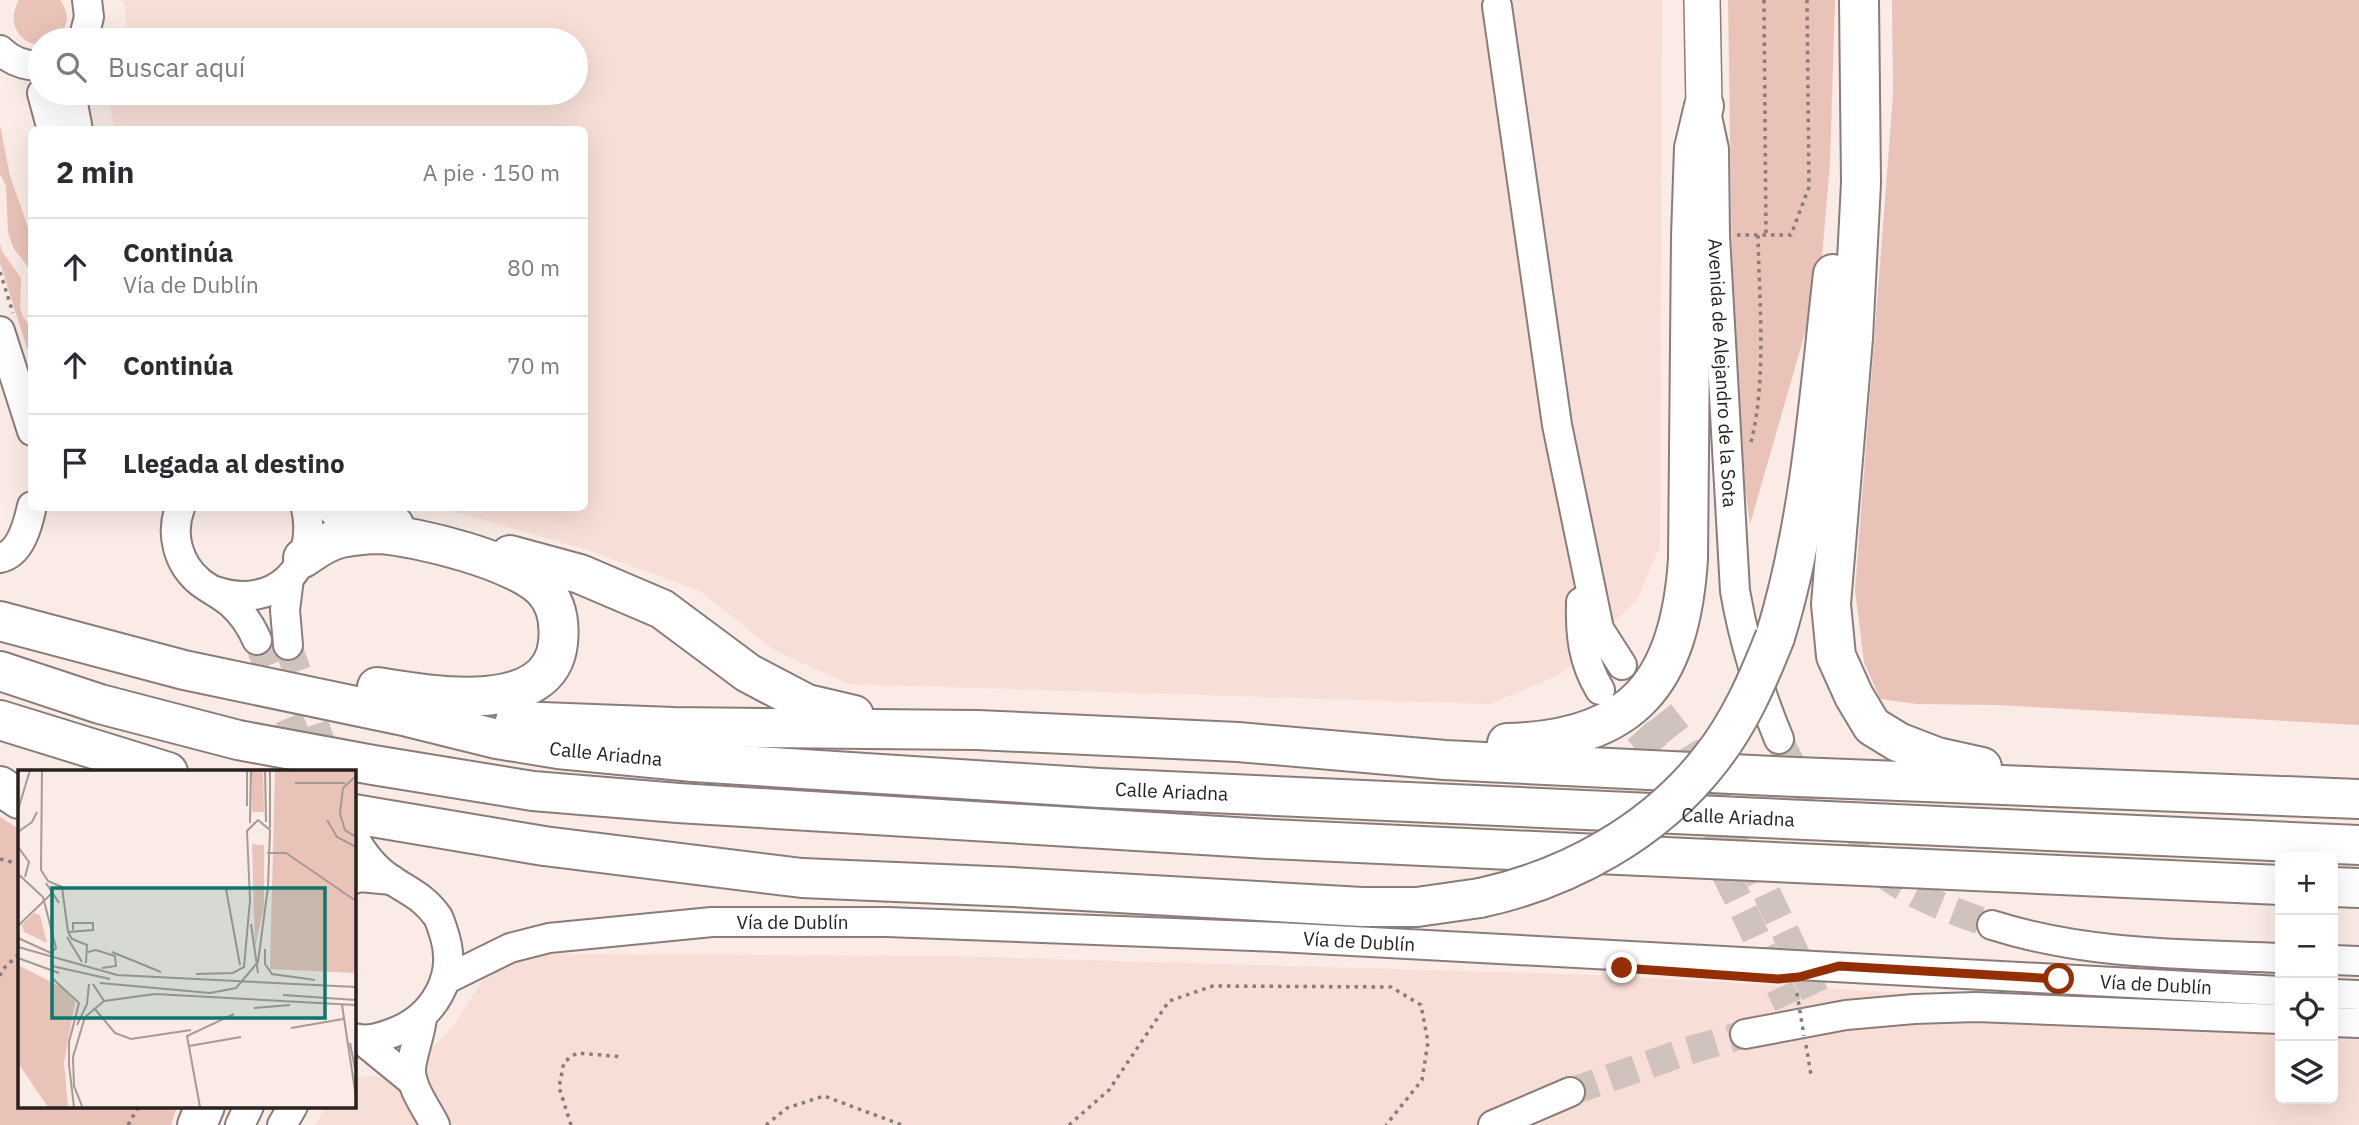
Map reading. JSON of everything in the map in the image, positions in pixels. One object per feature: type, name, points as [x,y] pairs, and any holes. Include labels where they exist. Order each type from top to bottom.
[{"type":"highway","points":[[355,814],[544,846],[802,878],[1362,907],[1417,907],[1480,898],[1518,890],[1585,862],[1623,839],[1666,807],[1711,760],[1756,683],[1788,596],[1801,531],[1817,414],[1845,169],[1858,0]]},
{"type":"highway","points":[[1858,0],[1861,183],[1859,243],[1831,604],[1836,656],[1854,696],[1872,726],[1898,742],[1937,757],[1969,765],[2185,781],[2273,796]]},
{"type":"highway","points":[[1238,742],[1343,739],[1472,744],[1558,740],[1609,723],[1633,707],[1653,684],[1672,647],[1685,598],[1694,148],[1704,106]]},
{"type":"highway","points":[[346,511],[580,574],[662,609],[748,673],[807,704],[859,716],[939,729]]},
{"type":"highway","points":[[0,619],[205,659],[421,694],[502,694],[520,690],[532,685],[546,672],[554,657],[559,626],[554,604],[533,580],[496,561],[407,538],[376,534],[327,542],[296,568]]},
{"type":"highway","name":"Calle Ariadna","points":[[0,619],[184,670],[558,749],[707,763],[1128,790],[2359,845]]},
{"type":"highway","points":[[0,671],[100,704],[238,740],[533,791],[678,803],[1268,839],[2275,885]]},
{"type":"highway","points":[[408,717],[673,727],[939,729],[1238,742],[1445,760],[2359,799]]},
{"type":"highway","points":[[0,720],[162,770]]},
{"type":"highway","points":[[0,786],[18,796]]},
{"type":"highway","points":[[2338,887],[2359,888]]},
{"type":"highway","points":[[197,1125],[204,1108]]},
{"type":"main road","name":"Avenida de Alejandro de la Sota","points":[[1702,0],[1704,106]]},
{"type":"street","points":[[86,28],[89,17],[87,0]]},
{"type":"street","points":[[1497,6],[1557,425],[1599,629],[1622,665]]},
{"type":"street","points":[[0,50],[28,69]]},
{"type":"street","points":[[45,105],[51,126]]},
{"type":"street","points":[[73,105],[77,126]]},
{"type":"street","name":"Avenida de Alejandro de la Sota","points":[[1704,106],[1714,149],[1715,236],[1735,591],[1744,643],[1764,705],[1779,740]]},
{"type":"street","points":[[0,331],[28,418]]},
{"type":"street","points":[[0,558],[7,557],[18,547],[31,511]]},
{"type":"street","points":[[288,645],[285,610],[309,528],[306,511]]},
{"type":"street","points":[[175,513],[176,537],[186,566],[203,584],[233,604],[245,618],[257,640]]},
{"type":"street","points":[[1581,544],[1582,646],[1590,674],[1600,690]]},
{"type":"street","points":[[215,591],[230,596],[256,596],[270,591],[296,568]]},
{"type":"street","points":[[355,838],[361,850],[376,867],[392,880],[419,895],[439,919],[448,949],[446,980],[436,1000],[422,1018],[384,1036],[358,1040]]},
{"type":"street","points":[[355,879],[392,880]]},
{"type":"street","name":"Vía de Dublín","points":[[446,980],[510,948],[550,938],[712,922],[887,922],[1278,937],[2275,991]]},
{"type":"street","points":[[1992,925],[2031,937],[2084,948],[2275,958]]},
{"type":"street","points":[[2338,960],[2359,961]]},
{"type":"street","points":[[2338,994],[2359,995]]},
{"type":"street","points":[[1745,1034],[1801,1009],[1976,1007],[2275,1020]]},
{"type":"street","points":[[422,1018],[411,1069],[412,1081],[435,1125]]},
{"type":"street","points":[[2338,1022],[2359,1023]]},
{"type":"street","points":[[358,1040],[412,1081]]},
{"type":"street","points":[[1493,1125],[1570,1092]]},
{"type":"street","points":[[240,1125],[248,1108]]},
{"type":"street","points":[[282,1125],[292,1108]]},
{"type":"path","points":[[1764,0],[1766,235]]},
{"type":"path","points":[[1731,236],[1791,234],[1809,187],[1807,0]]},
{"type":"path","points":[[1749,450],[1758,414],[1758,235]]},
{"type":"path","points":[[0,859],[18,864]]},
{"type":"path","points":[[0,976],[2,970],[18,955]]},
{"type":"path","points":[[1069,1125],[1108,1090],[1169,1001],[1213,986],[1391,987],[1421,1005],[1428,1042],[1422,1080],[1386,1125]]},
{"type":"path","points":[[1801,1009],[1811,1075]]},
{"type":"path","points":[[570,1125],[559,1087],[564,1062],[577,1053],[624,1057]]},
{"type":"path","points":[[766,1125],[787,1108],[824,1096],[902,1125]]},
{"type":"path","points":[[128,1125],[138,1108]]},
{"type":"shaded area","points":[[19,0],[60,0],[67,16],[65,27],[28,28],[28,41],[16,29],[15,8]]},
{"type":"shaded area","points":[[121,0],[1662,0],[1660,546],[1637,600],[1561,674],[1490,704],[848,684],[774,650],[700,591],[584,549],[452,511],[588,511],[588,126],[114,126],[110,107],[588,105],[588,28],[127,28],[125,7]]},
{"type":"shaded area","points":[[1728,0],[1835,0],[1830,163],[1820,281],[1750,524],[1738,437],[1732,269]]},
{"type":"shaded area","points":[[1892,0],[2359,0],[2359,725],[1998,705],[1917,704],[1880,699],[1864,662],[1855,590],[1893,95]]},
{"type":"shaded area","points":[[0,125],[10,176],[28,227],[28,267],[13,247],[8,232],[6,186],[0,174]]},
{"type":"shaded area","points":[[0,244],[21,278],[20,308],[28,323],[28,352],[0,263]]},
{"type":"shaded area","points":[[0,817],[18,828],[18,1108],[176,1108],[171,1125],[0,1125]]},
{"type":"shaded area","points":[[553,954],[949,956],[1599,975],[2275,1015],[2275,1104],[2338,1104],[2338,1018],[2359,1019],[2359,1125],[315,1125],[325,1108],[355,1108],[355,1077],[377,1076],[393,1084],[401,1093],[428,1078],[426,1060],[429,1051],[453,1026],[482,981],[504,966]]},
{"type":"tunnel","points":[[257,640],[294,730],[302,770]]},
{"type":"tunnel","points":[[288,645],[330,770]]},
{"type":"tunnel","points":[[1634,680],[1679,737],[1743,843],[1818,1001]]},
{"type":"tunnel","points":[[1609,700],[1652,748],[1691,810],[1726,874],[1788,1005]]},
{"type":"tunnel","points":[[1779,739],[1814,801],[1860,855],[1898,884],[1920,896],[1992,925]]},
{"type":"tunnel","points":[[1570,1092],[1684,1052],[1745,1034]]},
{"type":"route","points":[[1622,968],[1778,979],[1799,977],[1839,966],[2059,979]]}]
